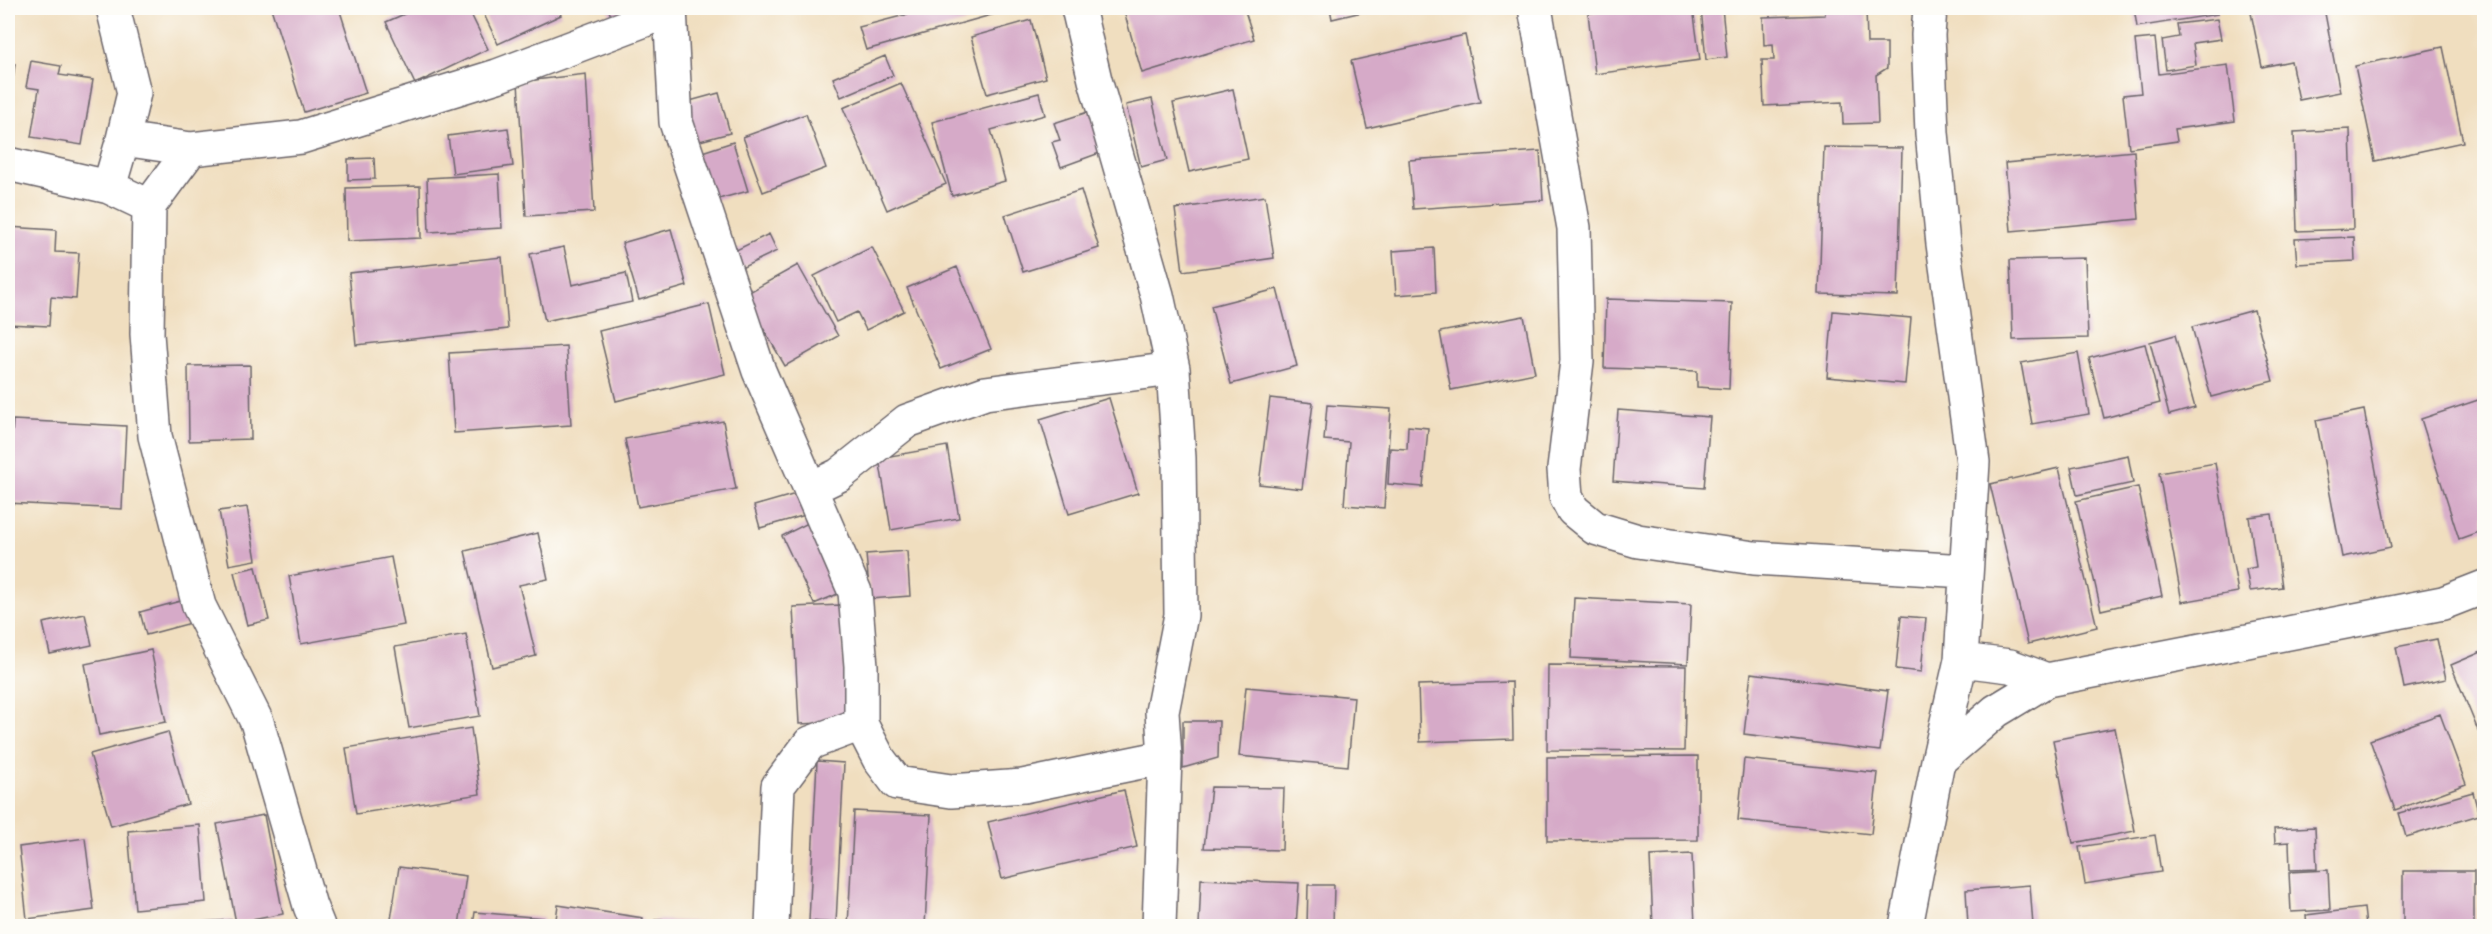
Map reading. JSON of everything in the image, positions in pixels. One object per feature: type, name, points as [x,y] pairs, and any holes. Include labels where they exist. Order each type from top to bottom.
[{"type":"street","points":[[109,187],[134,93],[113,8]]},
{"type":"street","points":[[1078,8],[1095,80],[1157,295],[1173,369],[1179,458],[1181,615],[1162,712],[1165,758],[1159,927]]},
{"type":"street","points":[[1535,8],[1574,228],[1577,361],[1564,469],[1566,497],[1573,510],[1595,528],[1638,541],[1754,558],[1965,571]]},
{"type":"street","points":[[1906,927],[1938,761],[1961,660],[1973,462],[1943,244],[1933,144],[1928,34],[1930,8]]},
{"type":"street","points":[[123,139],[191,149],[311,134],[497,76],[670,9],[676,122],[759,371],[855,592],[861,666],[861,724],[879,759],[897,783],[951,791],[1023,786],[1165,758]]},
{"type":"street","points":[[191,149],[149,206],[147,334],[155,436],[199,606],[257,722],[318,927]]},
{"type":"street","points":[[8,164],[109,187],[149,206]]},
{"type":"street","points":[[810,489],[839,475],[908,421],[985,393],[1173,369]]},
{"type":"street","points":[[1938,761],[1996,711],[2047,680],[2443,603],[2484,586]]},
{"type":"street","points":[[1961,660],[2010,666],[2047,680]]},
{"type":"street","points":[[772,927],[778,786],[810,743],[861,724]]},
{"type":"building","points":[[271,8],[339,8],[366,93],[304,112]]},
{"type":"building","points":[[418,8],[468,8],[488,49],[415,84],[386,22]]},
{"type":"building","points":[[481,8],[558,8],[561,15],[498,44]]},
{"type":"building","points":[[608,8],[636,8],[611,16]]},
{"type":"building","points":[[932,8],[1016,8],[866,50],[859,27]]},
{"type":"building","points":[[1123,8],[1244,8],[1254,39],[1142,73]]},
{"type":"building","points":[[1330,8],[1379,8],[1332,19]]},
{"type":"building","points":[[1630,8],[1693,8],[1700,60],[1595,74],[1588,13]]},
{"type":"building","points":[[1701,8],[1722,8],[1727,57],[1706,60]]},
{"type":"building","points":[[1825,8],[1866,8],[1867,43],[1887,43],[1887,68],[1876,75],[1878,123],[1843,124],[1842,102],[1764,106],[1762,60],[1774,60],[1773,44],[1764,45],[1763,17],[1825,15]]},
{"type":"building","points":[[2134,8],[2217,8],[2218,14],[2137,27]]},
{"type":"building","points":[[2250,8],[2324,8],[2340,92],[2299,100],[2291,61],[2262,67]]},
{"type":"building","points":[[2217,19],[2221,39],[2193,43],[2196,65],[2166,70],[2162,40],[2179,37],[2177,24]]},
{"type":"building","points":[[1031,20],[1046,78],[987,94],[971,37]]},
{"type":"building","points":[[1465,35],[1480,102],[1367,128],[1351,61]]},
{"type":"building","points":[[2155,38],[2159,74],[2228,65],[2235,121],[2175,129],[2177,141],[2129,148],[2123,95],[2141,93],[2135,40]]},
{"type":"building","points":[[2443,47],[2463,142],[2375,161],[2355,66]]},
{"type":"building","points":[[885,56],[893,75],[841,97],[833,78]]},
{"type":"building","points":[[31,61],[61,66],[59,75],[93,80],[82,145],[31,137],[39,89],[26,87]]},
{"type":"building","points":[[8,63],[15,64],[9,110],[8,110]]},
{"type":"building","points":[[586,74],[594,212],[526,216],[518,82]]},
{"type":"building","points":[[901,83],[946,184],[887,210],[843,108]]},
{"type":"building","points":[[1233,89],[1248,159],[1189,172],[1173,103]]},
{"type":"building","points":[[719,93],[730,133],[696,142],[686,102]]},
{"type":"building","points":[[1039,93],[1045,115],[991,130],[1005,181],[952,196],[932,122]]},
{"type":"building","points":[[1152,99],[1167,160],[1141,167],[1126,105]]},
{"type":"building","points":[[1091,111],[1105,151],[1061,167],[1052,142],[1060,140],[1054,123]]},
{"type":"building","points":[[806,114],[826,168],[763,192],[743,137]]},
{"type":"building","points":[[508,128],[513,166],[453,174],[448,136]]},
{"type":"building","points":[[2350,129],[2353,229],[2297,231],[2294,132]]},
{"type":"building","points":[[733,142],[748,191],[711,201],[696,154]]},
{"type":"building","points":[[1824,147],[1902,148],[1898,296],[1819,294]]},
{"type":"building","points":[[1540,151],[1543,200],[1413,209],[1409,160]]},
{"type":"building","points":[[2134,151],[2139,219],[2011,231],[2005,163]]},
{"type":"building","points":[[374,158],[375,179],[348,180],[348,159]]},
{"type":"building","points":[[499,174],[502,228],[429,232],[427,178]]},
{"type":"building","points":[[420,186],[421,238],[347,241],[346,188]]},
{"type":"building","points":[[1081,190],[1099,248],[1023,272],[1005,215]]},
{"type":"building","points":[[1265,196],[1274,258],[1183,271],[1175,209]]},
{"type":"building","points":[[8,227],[56,230],[55,252],[79,253],[76,299],[51,297],[49,326],[8,324]]},
{"type":"building","points":[[671,229],[687,286],[639,300],[622,243]]},
{"type":"building","points":[[769,234],[777,251],[737,270],[730,253]]},
{"type":"building","points":[[2354,237],[2355,261],[2297,264],[2295,239]]},
{"type":"building","points":[[564,247],[572,285],[626,273],[632,302],[545,321],[530,254]]},
{"type":"building","points":[[872,247],[904,311],[866,330],[857,312],[836,322],[814,276]]},
{"type":"building","points":[[1434,248],[1436,292],[1396,295],[1393,251]]},
{"type":"building","points":[[502,257],[508,329],[356,345],[349,273]]},
{"type":"building","points":[[2085,258],[2088,338],[2013,340],[2010,260]]},
{"type":"building","points":[[798,265],[838,336],[785,366],[744,295]]},
{"type":"building","points":[[957,267],[991,349],[941,369],[907,288]]},
{"type":"building","points":[[1277,289],[1297,366],[1231,384],[1211,306]]},
{"type":"building","points":[[1606,299],[1732,303],[1729,389],[1697,387],[1697,371],[1604,368]]},
{"type":"building","points":[[709,304],[725,374],[616,401],[599,331]]},
{"type":"building","points":[[2254,310],[2273,381],[2211,397],[2192,327]]},
{"type":"building","points":[[1833,311],[1911,318],[1905,384],[1827,377]]},
{"type":"building","points":[[1524,316],[1535,373],[1451,390],[1440,332]]},
{"type":"building","points":[[2175,335],[2195,408],[2169,415],[2150,342]]},
{"type":"building","points":[[2145,344],[2160,403],[2104,418],[2089,358]]},
{"type":"building","points":[[566,346],[571,425],[454,433],[449,353]]},
{"type":"building","points":[[2078,353],[2089,414],[2032,424],[2021,363]]},
{"type":"building","points":[[250,365],[251,439],[189,441],[188,366]]},
{"type":"building","points":[[1109,398],[1138,493],[1069,514],[1040,419]]},
{"type":"building","points":[[1270,398],[1313,403],[1302,489],[1259,484]]},
{"type":"building","points":[[2484,398],[2484,530],[2459,539],[2421,419]]},
{"type":"building","points":[[1327,405],[1391,409],[1384,508],[1344,505],[1349,442],[1324,440]]},
{"type":"building","points":[[1618,410],[1710,417],[1704,488],[1613,481]]},
{"type":"building","points":[[2364,410],[2391,547],[2342,557],[2316,420]]},
{"type":"building","points":[[13,420],[126,426],[122,509],[8,503]]},
{"type":"building","points":[[723,421],[736,489],[638,507],[625,439]]},
{"type":"building","points":[[1408,426],[1428,428],[1423,487],[1388,484],[1390,448],[1407,449]]},
{"type":"building","points":[[947,446],[959,518],[891,530],[879,458]]},
{"type":"building","points":[[2128,455],[2133,483],[2077,495],[2071,467]]},
{"type":"building","points":[[2215,463],[2238,592],[2182,602],[2159,473]]},
{"type":"building","points":[[2059,468],[2097,627],[2028,644],[1990,484]]},
{"type":"building","points":[[2138,487],[2162,596],[2101,610],[2076,501]]},
{"type":"building","points":[[803,492],[809,514],[760,528],[754,506]]},
{"type":"building","points":[[247,507],[256,560],[229,565],[219,511]]},
{"type":"building","points":[[2272,514],[2282,587],[2250,591],[2246,569],[2256,567],[2249,517]]},
{"type":"building","points":[[808,523],[840,593],[814,604],[782,536]]},
{"type":"building","points":[[538,533],[548,579],[519,585],[536,656],[492,667],[465,551]]},
{"type":"building","points":[[907,551],[910,596],[870,599],[866,554]]},
{"type":"building","points":[[391,557],[404,625],[301,644],[289,576]]},
{"type":"building","points":[[256,567],[269,620],[247,625],[234,572]]},
{"type":"building","points":[[1574,598],[1691,604],[1688,664],[1571,658]]},
{"type":"building","points":[[184,600],[191,623],[146,635],[140,612]]},
{"type":"building","points":[[841,605],[847,722],[799,724],[793,607]]},
{"type":"building","points":[[85,614],[92,645],[50,654],[43,623]]},
{"type":"building","points":[[1901,616],[1926,618],[1921,672],[1896,669]]},
{"type":"building","points":[[466,634],[480,716],[409,728],[395,647]]},
{"type":"building","points":[[2437,639],[2446,679],[2404,688],[2396,647]]},
{"type":"building","points":[[151,650],[166,722],[99,735],[85,664]]},
{"type":"building","points":[[2484,651],[2484,745],[2451,665]]},
{"type":"building","points":[[1548,665],[1686,666],[1684,751],[1547,750]]},
{"type":"building","points":[[1751,673],[1888,691],[1880,751],[1744,734]]},
{"type":"building","points":[[1512,682],[1513,739],[1420,742],[1418,685]]},
{"type":"building","points":[[1246,687],[1354,697],[1348,766],[1239,756]]},
{"type":"building","points":[[2440,714],[2466,784],[2395,810],[2370,740]]},
{"type":"building","points":[[1183,721],[1219,721],[1218,758],[1183,768]]},
{"type":"building","points":[[471,728],[480,794],[356,814],[346,748]]},
{"type":"building","points":[[2115,728],[2135,831],[2073,843],[2053,740]]},
{"type":"building","points":[[168,732],[188,804],[111,826],[90,754]]},
{"type":"building","points":[[1698,756],[1698,840],[1547,841],[1547,757]]},
{"type":"building","points":[[1744,759],[1878,773],[1871,834],[1738,820]]},
{"type":"building","points":[[817,761],[844,763],[836,923],[809,921]]},
{"type":"building","points":[[1211,787],[1284,788],[1282,850],[1204,848]]},
{"type":"building","points":[[1124,790],[1137,847],[1002,879],[988,822]]},
{"type":"building","points":[[2473,792],[2479,815],[2406,837],[2399,813]]},
{"type":"building","points":[[854,811],[931,815],[925,926],[848,926]]},
{"type":"building","points":[[264,815],[283,914],[236,923],[217,824]]},
{"type":"building","points":[[200,825],[206,902],[135,909],[128,831]]},
{"type":"building","points":[[2315,827],[2317,869],[2290,870],[2289,842],[2275,843],[2274,829]]},
{"type":"building","points":[[2155,835],[2161,872],[2085,884],[2079,847]]},
{"type":"building","points":[[85,838],[94,910],[27,919],[19,847]]},
{"type":"building","points":[[1692,854],[1695,926],[1653,926],[1650,856]]},
{"type":"building","points":[[399,867],[466,876],[459,926],[390,926]]},
{"type":"building","points":[[2328,870],[2330,910],[2291,912],[2289,872]]},
{"type":"building","points":[[2403,871],[2474,871],[2474,926],[2403,926]]},
{"type":"building","points":[[1201,879],[1299,883],[1296,926],[1199,926]]},
{"type":"building","points":[[1308,885],[1334,885],[1333,926],[1307,926]]},
{"type":"building","points":[[2030,885],[2033,926],[1968,926],[1966,890]]},
{"type":"building","points":[[558,905],[643,918],[642,926],[555,926]]},
{"type":"building","points":[[2364,908],[2366,926],[2307,926],[2306,915]]},
{"type":"building","points":[[475,912],[543,918],[543,926],[473,926]]},
{"type":"building","points":[[232,920],[232,926],[150,926],[150,925]]},
{"type":"building","points":[[655,920],[729,923],[728,926],[654,926]]}]
